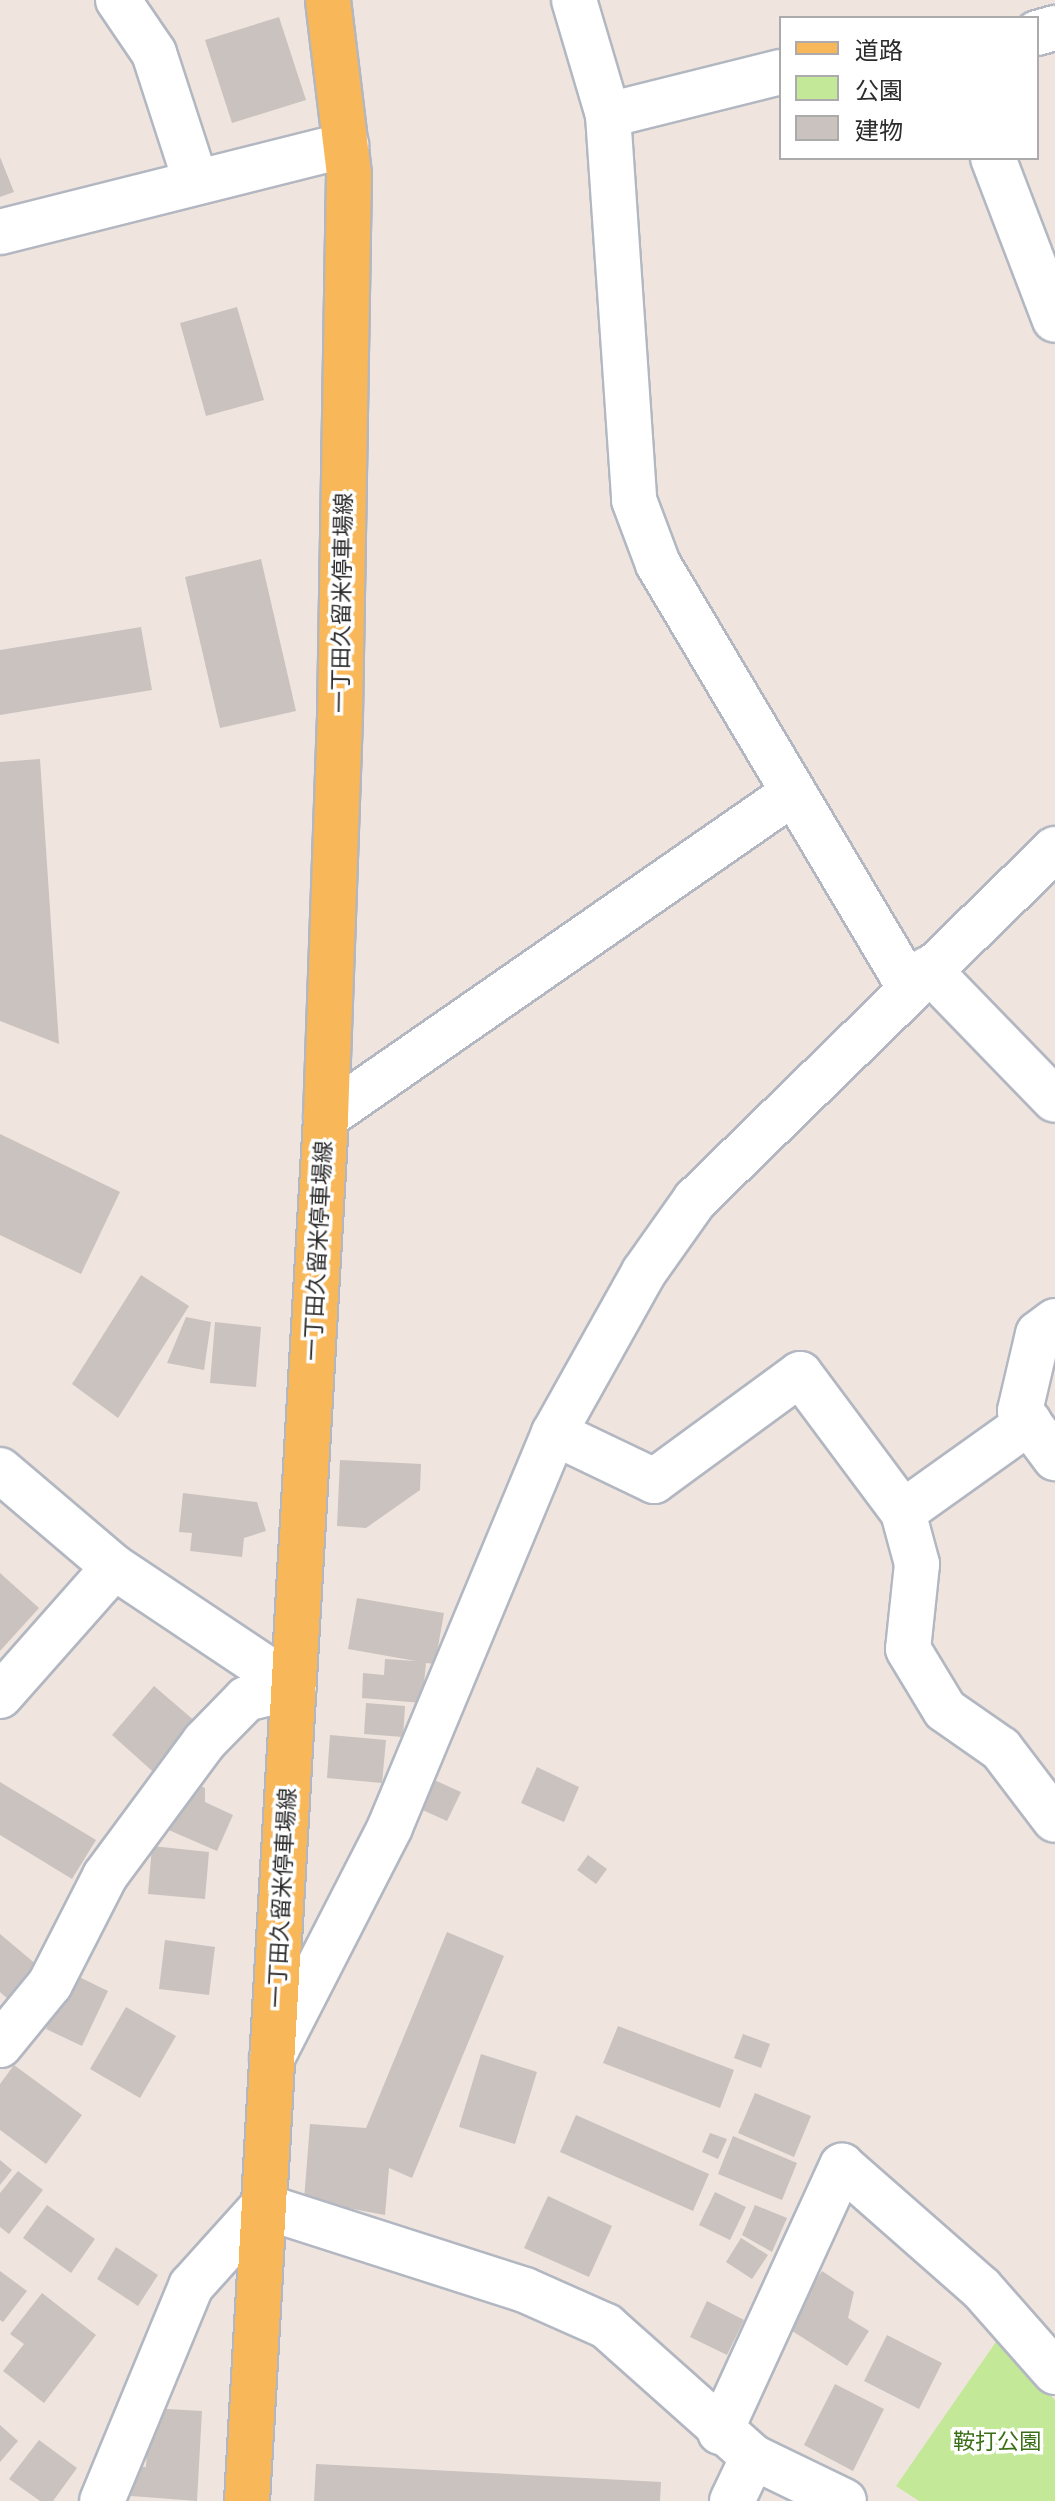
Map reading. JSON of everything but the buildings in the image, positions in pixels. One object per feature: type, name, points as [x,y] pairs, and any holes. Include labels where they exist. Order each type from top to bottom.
[{"type":"main road","name":"一丁田久留米停車場線","points":[[247,2501],[326,1117],[340,716],[346,145],[328,0]]},
{"type":"street","points":[[118,0],[154,53],[196,182]]},
{"type":"street","points":[[574,0],[608,115],[634,500],[658,564],[790,795],[918,977],[1055,1100]]},
{"type":"street","points":[[608,115],[779,72]]},
{"type":"street","points":[[0,232],[346,145]]},
{"type":"street","points":[[994,160],[1055,320]]},
{"type":"street","points":[[326,1117],[790,795]]},
{"type":"street","points":[[272,2058],[390,1827],[554,1433],[644,1272],[695,1200],[918,977],[1055,849]]},
{"type":"street","points":[[1055,1321],[1038,1334],[1020,1411],[1055,1458]]},
{"type":"street","points":[[554,1433],[654,1481],[800,1374],[903,1512],[917,1564],[908,1649],[945,1710],[1001,1749],[1055,1820]]},
{"type":"street","points":[[903,1512],[1029,1422]]},
{"type":"street","points":[[0,1470],[114,1567],[294,1687]]},
{"type":"street","points":[[0,1696],[114,1567]]},
{"type":"street","points":[[0,2045],[50,1984],[105,1876],[204,1742],[246,1699],[294,1687]]},
{"type":"street","points":[[732,2501],[737,2444],[842,2166],[981,2288],[1055,2372]]},
{"type":"street","points":[[102,2501],[191,2286],[263,2206],[525,2290],[606,2326],[737,2444],[844,2501]]},
{"type":"green space","name":"鞍打公園","points":[[998,2339],[1055,2400],[1055,2501],[919,2501],[896,2486]]}]
